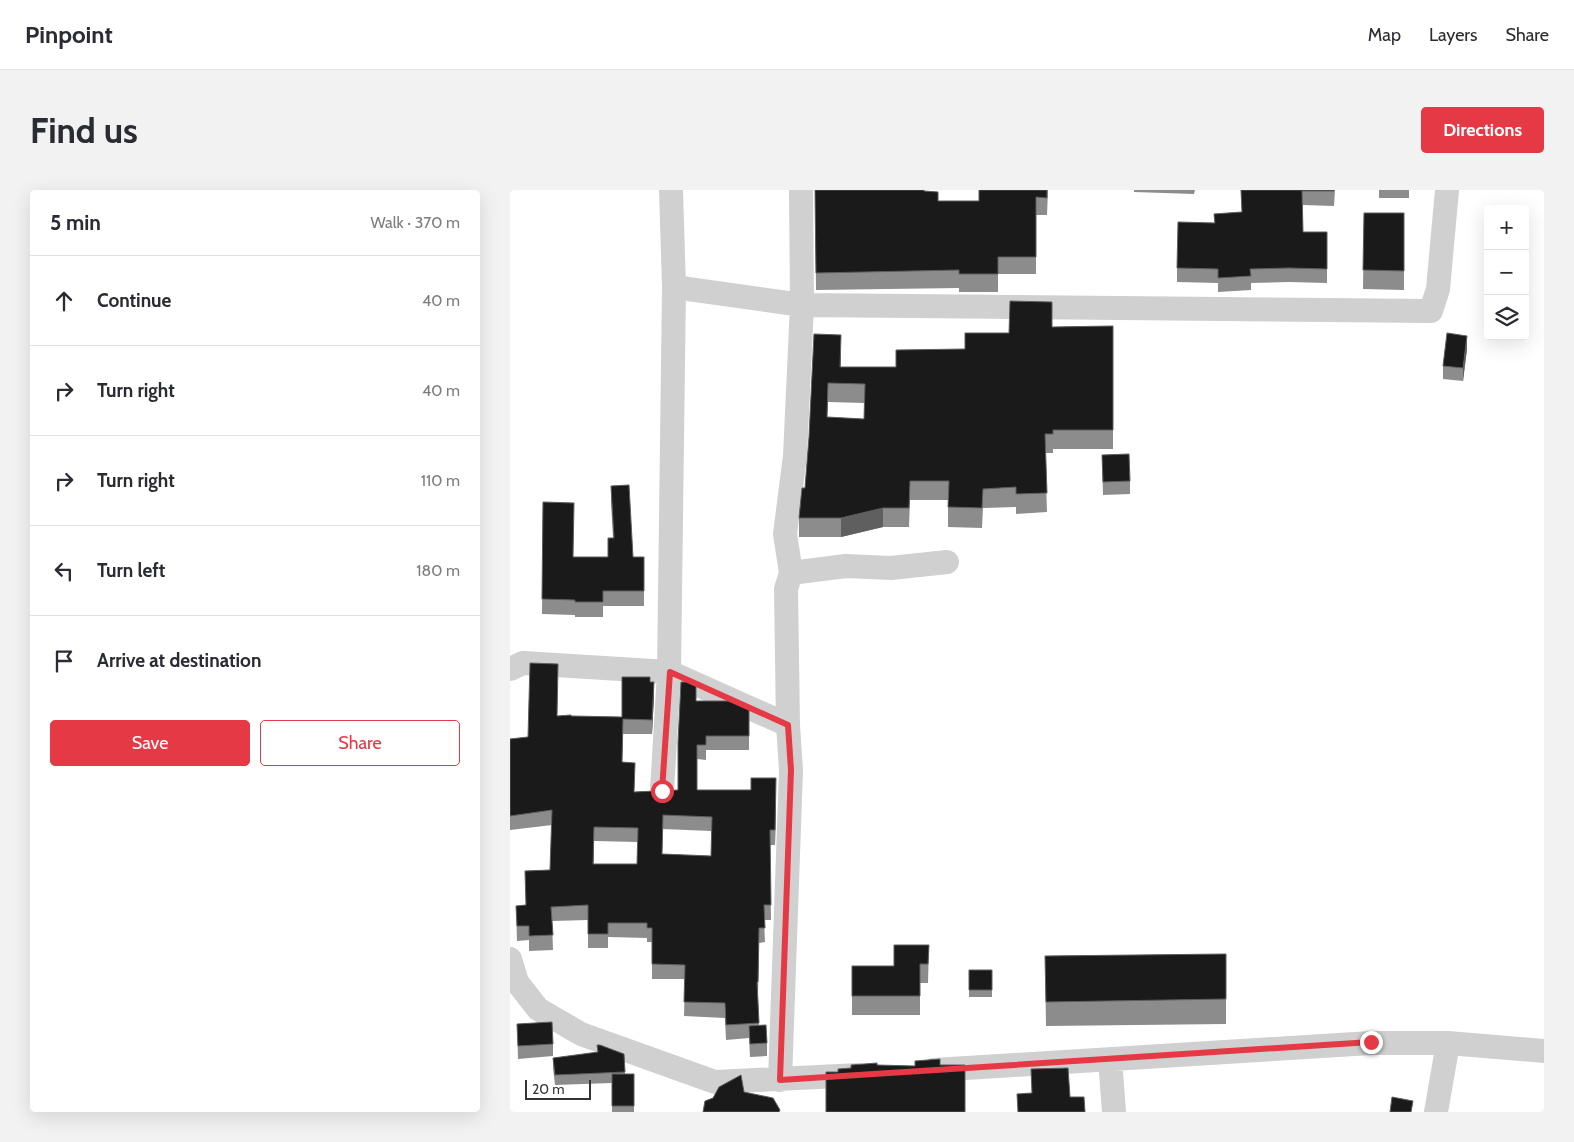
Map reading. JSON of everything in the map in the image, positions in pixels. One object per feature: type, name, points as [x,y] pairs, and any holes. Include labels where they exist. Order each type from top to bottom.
[{"type":"street","points":[[662,791],[670,672],[674,287],[671,190]]},
{"type":"street","points":[[780,1080],[791,770],[788,725],[786,589],[791,573],[785,534],[795,456],[802,305],[801,190]]},
{"type":"street","points":[[674,287],[802,305],[1431,312],[1438,289],[1447,190]]},
{"type":"street","points":[[791,573],[846,566],[891,568],[947,562]]},
{"type":"street","points":[[510,669],[524,663],[670,672],[788,725]]},
{"type":"street","points":[[510,959],[516,982],[538,1009],[581,1034],[715,1082],[877,1074]]},
{"type":"street","points":[[916,1071],[1371,1042],[1448,1043],[1544,1050]]},
{"type":"street","points":[[1436,1112],[1448,1043]]},
{"type":"street","points":[[1110,1059],[1114,1112]]},
{"type":"street","points":[[707,1104],[715,1082]]},
{"type":"building","points":[[815,190],[924,190],[938,192],[938,201],[979,201],[979,190],[1047,190],[1047,198],[1036,197],[1036,257],[998,257],[998,274],[959,274],[959,270],[816,273]]},
{"type":"building","points":[[1241,190],[1334,190],[1302,191],[1303,232],[1327,232],[1327,269],[1250,269],[1251,276],[1218,278],[1218,269],[1177,268],[1178,222],[1215,223],[1214,214],[1242,212]]},
{"type":"building","points":[[1364,213],[1404,213],[1404,271],[1363,270]]},
{"type":"building","points":[[1010,301],[1052,302],[1052,327],[1113,326],[1113,430],[1053,430],[1053,434],[1045,434],[1047,493],[1016,494],[1016,487],[983,489],[982,508],[948,507],[949,481],[910,481],[909,508],[883,508],[841,518],[799,518],[802,488],[805,488],[814,334],[841,335],[840,367],[896,367],[896,350],[965,349],[965,333],[1009,333]],"holes":[[[828,383],[865,384],[864,419],[827,417]]]},
{"type":"building","points":[[1447,333],[1467,336],[1463,368],[1443,366]]},
{"type":"building","points":[[1129,454],[1130,481],[1103,482],[1102,455]]},
{"type":"building","points":[[629,485],[633,557],[644,557],[644,591],[603,591],[603,602],[542,599],[543,502],[574,503],[573,557],[608,557],[608,538],[614,538],[611,486]]},
{"type":"building","points":[[530,663],[558,664],[557,716],[622,717],[622,677],[650,677],[650,682],[654,682],[652,720],[623,719],[622,762],[635,763],[634,792],[678,790],[681,682],[690,682],[696,685],[696,701],[733,701],[749,708],[749,736],[706,736],[706,745],[697,745],[697,790],[751,790],[751,778],[776,778],[775,830],[770,830],[771,905],[764,905],[765,928],[759,928],[757,982],[759,1023],[726,1025],[725,1003],[684,1002],[685,965],[652,964],[652,928],[647,928],[647,923],[608,923],[608,934],[588,934],[588,905],[551,907],[553,935],[529,936],[529,926],[517,926],[516,906],[526,905],[525,871],[550,870],[552,810],[510,816],[510,739],[528,737]],"holes":[[[663,815],[712,817],[711,856],[662,854]],[[594,827],[638,828],[637,864],[593,864]]]},
{"type":"building","points":[[894,945],[929,945],[928,964],[920,964],[920,996],[852,996],[852,966],[894,966]]},
{"type":"building","points":[[1226,954],[1226,999],[1046,1002],[1045,956]]},
{"type":"building","points":[[969,970],[992,970],[992,990],[969,990]]},
{"type":"building","points":[[552,1022],[553,1044],[518,1046],[517,1024]]},
{"type":"building","points":[[766,1025],[767,1043],[750,1044],[749,1026]]},
{"type":"building","points":[[597,1045],[624,1054],[625,1072],[555,1075],[553,1058],[598,1052]]},
{"type":"building","points":[[940,1059],[940,1065],[965,1065],[965,1112],[826,1112],[826,1072],[838,1072],[838,1069],[851,1068],[851,1065],[877,1063],[877,1065],[915,1066],[915,1061]]},
{"type":"building","points":[[1068,1068],[1070,1097],[1084,1097],[1085,1112],[1018,1112],[1017,1094],[1032,1093],[1031,1069]]},
{"type":"building","points":[[612,1074],[634,1074],[634,1106],[612,1106]]},
{"type":"building","points":[[741,1075],[744,1092],[773,1098],[780,1110],[779,1112],[703,1112],[705,1101],[713,1098],[719,1087]]},
{"type":"building","points":[[1392,1097],[1413,1101],[1411,1112],[1390,1112]]},
{"type":"route","points":[[662,791],[670,672],[788,725],[791,770],[780,1080],[1371,1042]]}]
